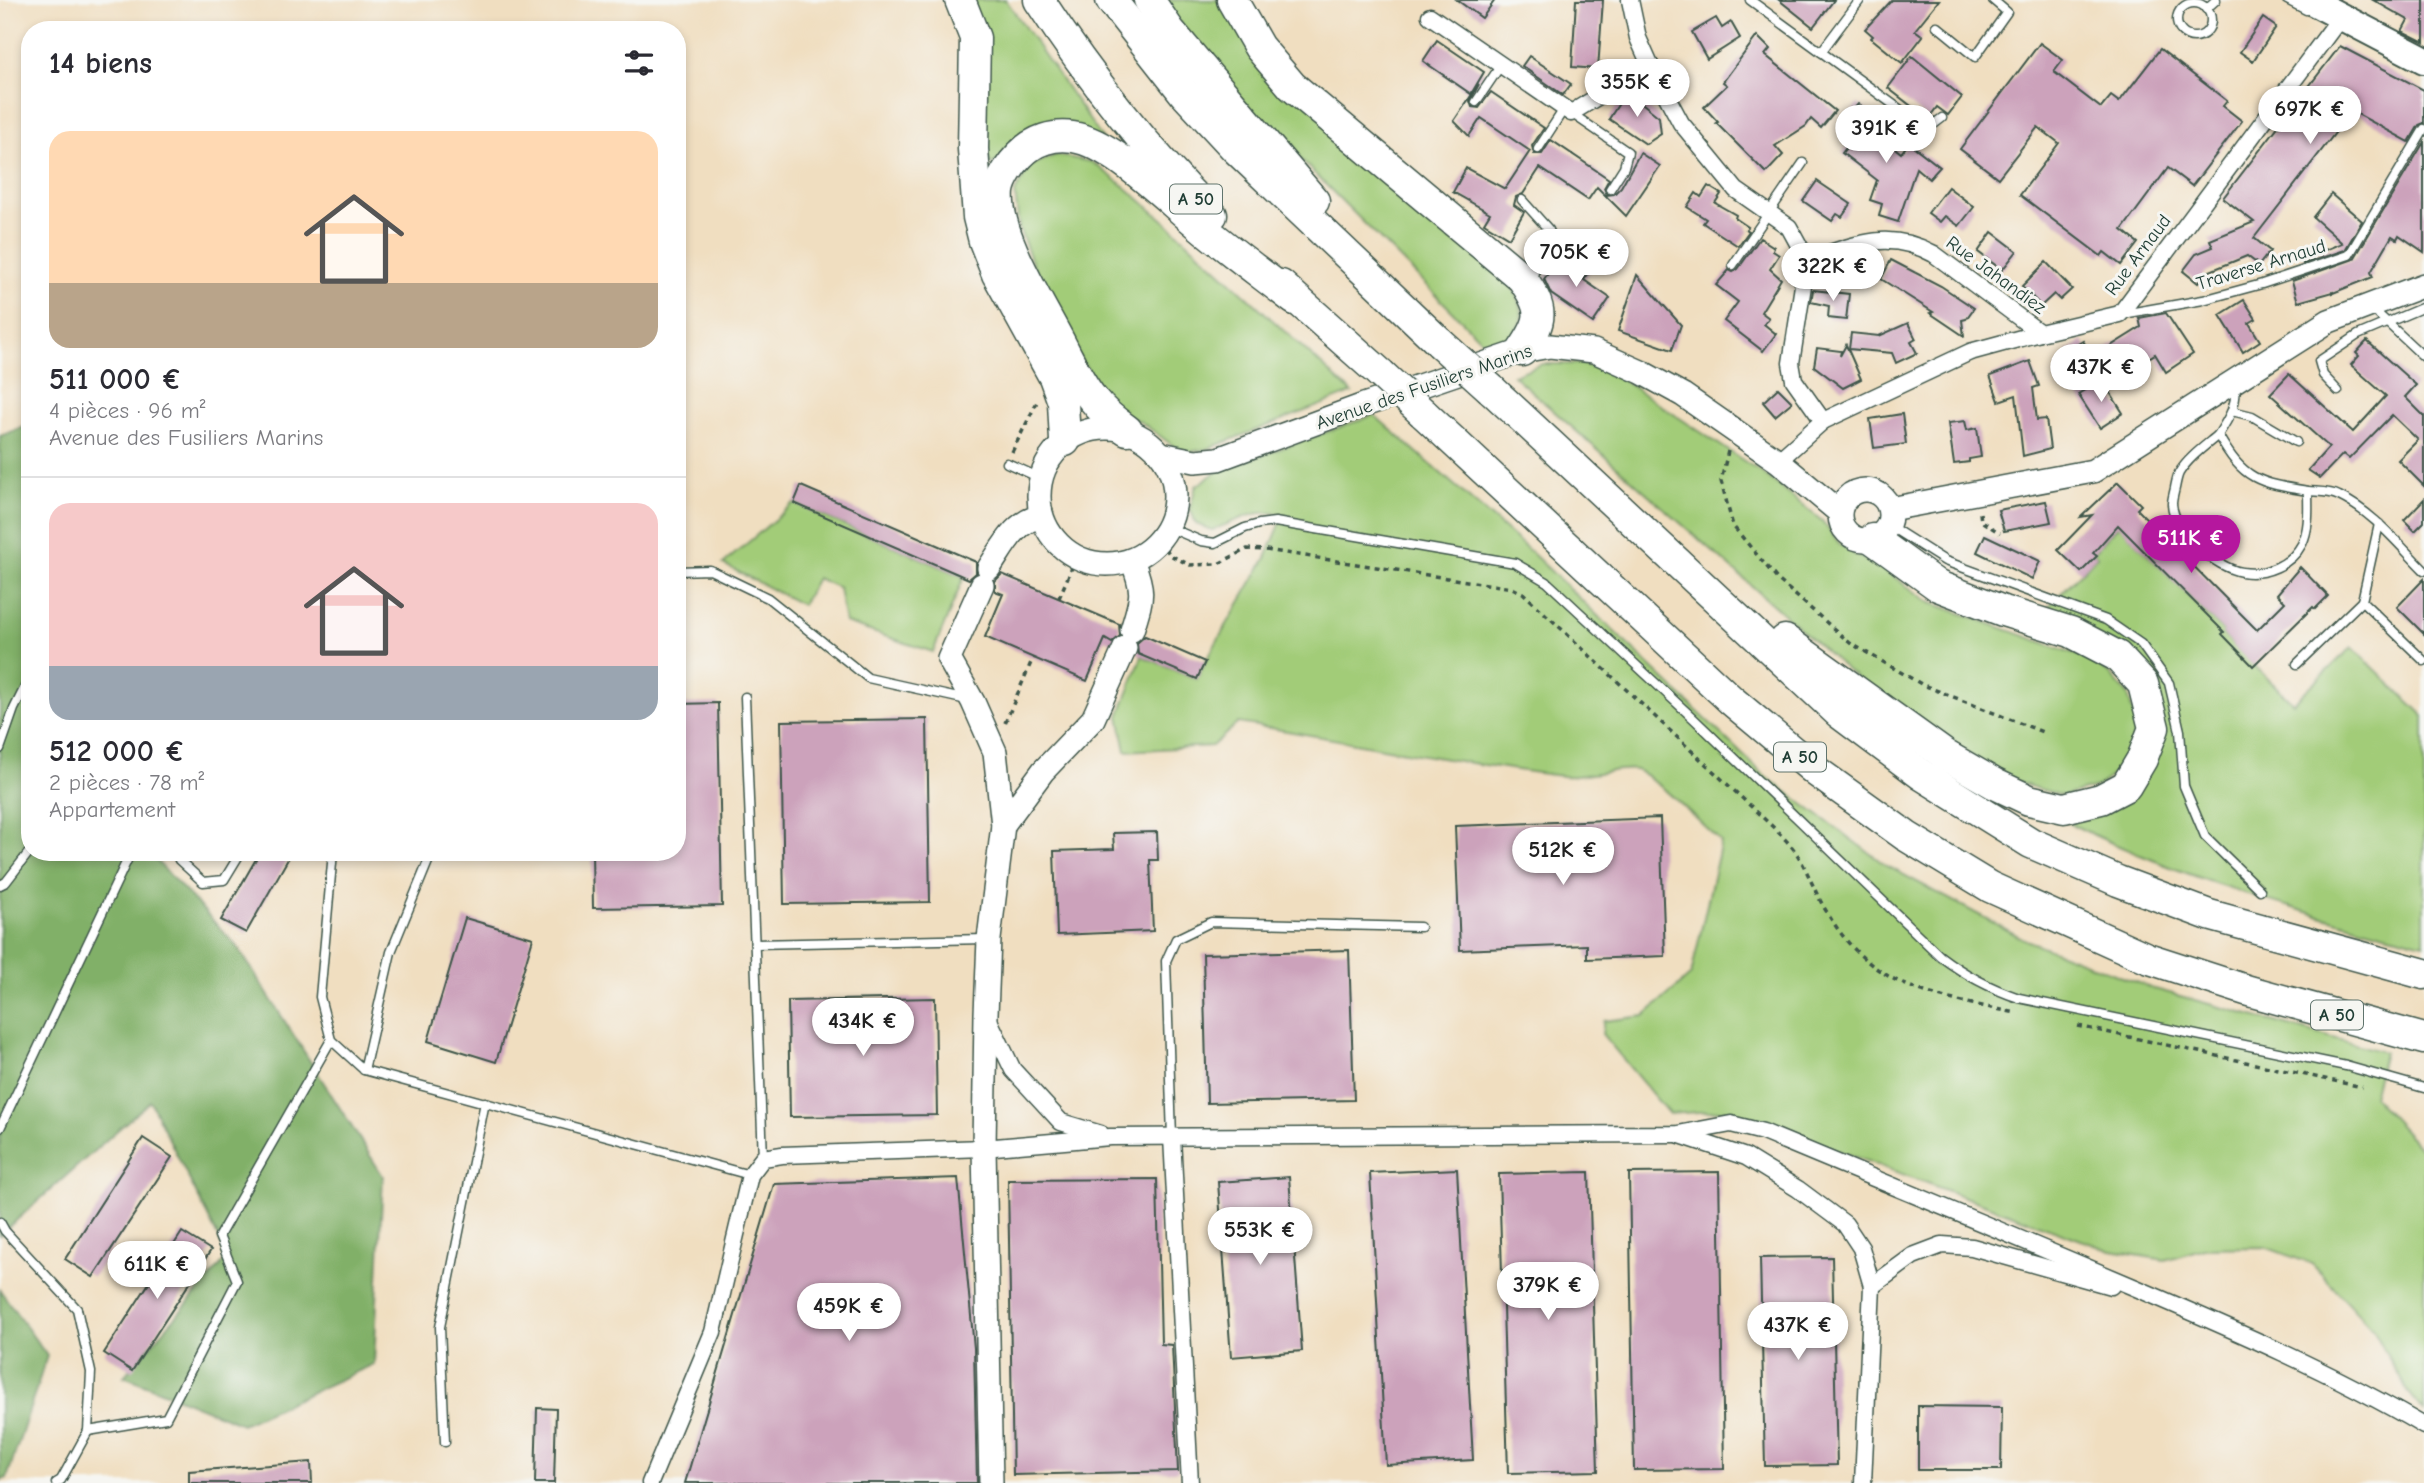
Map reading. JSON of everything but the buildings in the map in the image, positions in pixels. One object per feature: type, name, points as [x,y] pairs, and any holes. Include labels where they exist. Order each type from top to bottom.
[{"type":"highway","points":[[960,0],[975,38],[973,149],[981,229],[998,274],[1054,377],[1063,402],[1065,441]]},
{"type":"highway","name":"A 50","points":[[1039,0],[1057,28],[1138,134],[1198,201],[1295,300],[1381,374],[1731,700],[1817,772],[1906,836],[1990,887],[2147,958],[2249,991],[2424,1039]]},
{"type":"highway","points":[[1111,0],[1184,93],[1236,149],[1658,547],[1839,713],[1922,775],[2031,843],[2118,881],[2209,915],[2424,974]]},
{"type":"highway","points":[[1149,0],[1178,40],[1410,314]]},
{"type":"highway","points":[[1232,0],[1259,47],[1292,86],[1522,278],[1533,294],[1538,309],[1538,328],[1522,351]]},
{"type":"highway","points":[[1127,430],[1110,418],[1092,398],[1078,376],[1020,266],[1008,237],[999,210],[999,189],[1008,170],[1028,148],[1051,137],[1074,137],[1094,144],[1120,160],[1295,300]]},
{"type":"highway","points":[[1658,547],[1945,755],[1995,784],[2029,800],[2064,808],[2101,799],[2126,786],[2142,760],[2154,727],[2143,684],[2117,656],[2071,632],[2003,611],[1938,586],[1884,525]]},
{"type":"main road","points":[[2326,17],[2424,60]]},
{"type":"street","points":[[1630,0],[1638,38],[1681,123],[1736,190],[1789,227],[1807,260],[1791,363],[1794,380],[1823,421]]},
{"type":"street","points":[[1430,16],[1567,111],[1650,65]]},
{"type":"street","name":"Rue Arnaud","points":[[1778,461],[1823,421],[1970,352],[2120,314],[2326,17]]},
{"type":"street","name":"Rue Jahandiez","points":[[1807,260],[1866,243],[1892,239],[1915,244],[1934,254],[2040,333]]},
{"type":"street","points":[[1884,525],[1884,497],[1868,489],[1859,490],[1849,495],[1842,503],[1839,512],[1842,527],[1848,534],[1861,540],[1884,525],[1978,493],[2093,471],[2329,321],[2381,313],[2424,285]]},
{"type":"street","name":"Avenue des Fusiliers Marins","points":[[1161,454],[1195,461],[1218,460],[1364,405],[1522,351],[1550,346],[1594,351],[1683,396],[1778,461],[1839,512]]},
{"type":"street","points":[[1095,428],[1127,430],[1146,439],[1161,454],[1172,475],[1175,500],[1164,533],[1147,552],[1132,561],[1104,564],[1076,558],[1055,540],[1041,516],[1038,497],[1040,478],[1050,458],[1065,441],[1079,433],[1095,428]]},
{"type":"street","name":"Avenue des Fusiliers Marins","points":[[1175,500],[1218,460]]},
{"type":"street","points":[[991,1483],[984,1148],[986,1014],[989,939],[1003,825],[995,752],[973,702],[949,659],[985,576],[1017,527],[1028,519],[1041,516]]},
{"type":"street","points":[[1003,825],[1043,771],[1093,719],[1129,639],[1141,599],[1141,583],[1132,561]]},
{"type":"street","points":[[986,1014],[1013,1070],[1061,1122],[1110,1137]]},
{"type":"street","points":[[650,1483],[713,1332],[750,1175],[763,1158],[782,1155],[984,1148],[1110,1137],[1678,1135],[1731,1124],[1763,1132],[1986,1223],[2166,1301],[2303,1362],[2424,1426]]},
{"type":"street","points":[[1678,1135],[1746,1157],[1798,1189],[1845,1224],[1861,1248],[1872,1286],[1863,1483]]},
{"type":"street","points":[[1171,1137],[1191,1483]]},
{"type":"street","points":[[1872,1286],[1913,1256],[1942,1245],[1972,1247],[2166,1301]]},
{"type":"lane","points":[[1750,0],[1924,126],[1932,127],[1942,118]]},
{"type":"lane","points":[[1937,26],[1975,57],[2007,12],[1993,0]]},
{"type":"lane","points":[[2206,9],[2216,0]]},
{"type":"lane","points":[[2287,0],[2326,17]]},
{"type":"lane","points":[[1821,52],[1855,2]]},
{"type":"lane","points":[[2197,3],[2206,9],[2211,22],[2204,34],[2189,36],[2180,30],[2177,20],[2183,7],[2197,3]]},
{"type":"lane","points":[[1476,102],[1501,65]]},
{"type":"lane","points":[[1538,149],[1567,111],[1629,152],[1624,167],[1610,189]]},
{"type":"lane","name":"Traverse Arnaud","points":[[2120,314],[2203,300],[2349,255],[2424,129]]},
{"type":"lane","points":[[1733,265],[1804,163]]},
{"type":"lane","points":[[1522,200],[1549,230],[1553,241],[1533,274],[1522,278]]},
{"type":"lane","points":[[2338,391],[2323,375],[2319,361],[2358,335],[2381,313],[2424,307]]},
{"type":"lane","points":[[2381,313],[2424,356]]},
{"type":"lane","points":[[2235,380],[2237,398],[2218,435],[2178,474],[2172,504],[2178,522],[2193,543],[2214,560],[2241,572],[2267,572],[2286,562],[2301,545],[2309,520],[2308,491]]},
{"type":"lane","points":[[2232,411],[2252,416],[2296,442]]},
{"type":"lane","points":[[2218,435],[2230,456],[2244,472],[2262,482],[2336,494],[2355,504],[2379,524],[2424,570]]},
{"type":"lane","points":[[1007,463],[1040,478]]},
{"type":"lane","points":[[1164,533],[1215,543],[1245,528],[1275,522],[1515,563],[1547,582],[1940,956],[1965,975],[2019,998],[2346,1066],[2424,1088]]},
{"type":"lane","points":[[2297,664],[2362,601],[2379,524]]},
{"type":"lane","points":[[1884,525],[1945,561],[2106,620],[2141,644],[2169,683],[2180,731],[2184,786],[2205,836],[2260,890]]},
{"type":"lane","points":[[686,571],[710,570],[768,598],[868,678],[973,702]]},
{"type":"lane","points":[[2362,601],[2424,661]]},
{"type":"lane","points":[[0,749],[21,696]]},
{"type":"lane","points":[[745,697],[763,1158]]},
{"type":"lane","points":[[0,886],[6,883],[22,861]]},
{"type":"lane","points":[[0,1128],[127,861]]},
{"type":"lane","points":[[180,861],[203,882],[224,880],[236,861]]},
{"type":"lane","points":[[332,861],[320,998],[331,1040],[364,1070],[750,1175]]},
{"type":"lane","points":[[364,1070],[391,953],[428,861]]},
{"type":"lane","points":[[1171,1137],[1166,961],[1176,939],[1211,922],[1420,927]]},
{"type":"lane","points":[[755,944],[989,939]]},
{"type":"lane","points":[[88,1431],[166,1418],[237,1281],[219,1236],[331,1040]]},
{"type":"lane","points":[[445,1442],[440,1328],[485,1102]]},
{"type":"lane","points":[[0,1222],[5,1231],[77,1308],[91,1372],[88,1431],[61,1480],[56,1483]]},
{"type":"path","points":[[1739,434],[1729,450],[1721,481],[1733,526],[1777,579],[1850,643],[1923,685],[2045,733]]},
{"type":"path","points":[[1978,493],[1981,521],[2000,533]]},
{"type":"path","points":[[1164,533],[1170,555],[1190,565],[1218,564],[1234,558]]},
{"type":"path","points":[[1059,598],[1076,558]]},
{"type":"path","points":[[1005,723],[1033,658]]},
{"type":"green space","points":[[971,0],[1006,0],[1102,138],[989,164]]},
{"type":"green space","points":[[1161,0],[1219,0],[1503,273],[1521,307],[1520,324],[1514,333],[1492,351],[1242,101]]},
{"type":"green space","points":[[1056,155],[1092,162],[1124,186],[1352,393],[1207,449],[1183,453],[1141,422],[1115,409],[1056,324],[1019,228],[1015,192],[1031,165]]},
{"type":"green space","points":[[1542,364],[1582,364],[1615,375],[1768,477],[1822,521],[1839,543],[1857,556],[1879,566],[1929,602],[2081,656],[2110,674],[2128,695],[2136,725],[2130,750],[2116,772],[2097,787],[2063,796],[2016,782],[1891,709],[1513,375]]},
{"type":"green space","points":[[1374,415],[1532,553],[1764,775],[1887,866],[2026,940],[2151,988],[2384,1052],[2373,1097],[2424,1152],[2424,1411],[2406,1389],[2374,1331],[2312,1264],[2265,1247],[2204,1248],[2165,1260],[2111,1251],[1728,1110],[1669,1114],[1602,1034],[1604,1021],[1644,1016],[1691,975],[1721,842],[1679,802],[1644,774],[1629,769],[1579,776],[1521,771],[1238,723],[1212,746],[1126,751],[1119,716],[1142,656],[1197,679],[1266,558],[1284,515],[1256,514],[1212,530],[1196,524],[1190,508],[1196,486],[1218,471]]},
{"type":"green space","points":[[21,428],[21,861],[157,861],[237,946],[383,1176],[374,1364],[242,1424],[124,1376],[228,1257],[150,1101],[0,1235],[0,436]]},
{"type":"green space","points":[[794,503],[964,577],[933,652],[845,623],[839,588],[817,578],[802,605],[723,564]]},
{"type":"green space","points":[[2119,525],[2224,632],[2223,635],[2293,703],[2352,647],[2424,716],[2424,944],[2329,919],[2236,890],[2144,857],[2055,816],[2086,819],[2112,809],[2157,690],[2044,611],[2097,556],[2093,553]]},
{"type":"green space","points":[[0,1290],[47,1356],[7,1478],[0,1481]]}]
